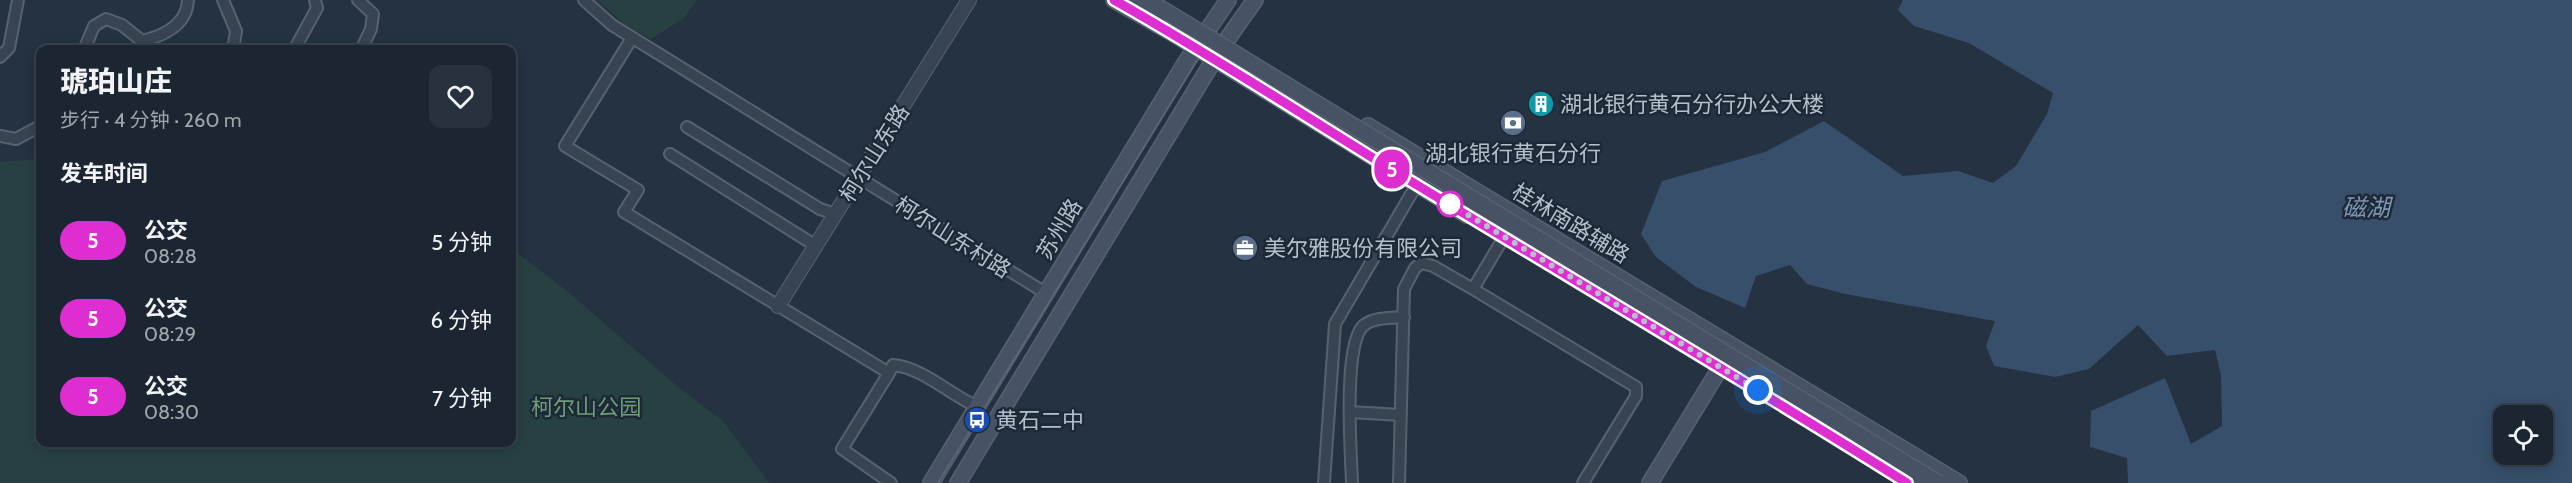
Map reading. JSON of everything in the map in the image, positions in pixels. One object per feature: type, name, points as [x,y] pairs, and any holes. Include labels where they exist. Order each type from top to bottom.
[{"type":"main road","name":"桂林南路辅路","points":[[1114,0],[1215,58],[1907,483]]},
{"type":"main road","points":[[1127,0],[1917,483]]},
{"type":"main road","points":[[1147,0],[1938,483]]},
{"type":"main road","name":"桂林南路辅路","points":[[1160,0],[1732,348],[1959,483]]},
{"type":"main road","name":"苏州路","points":[[931,483],[1207,29],[1228,0]]},
{"type":"main road","name":"苏州路","points":[[958,483],[1215,58],[1255,0]]},
{"type":"main road","points":[[1650,483],[1732,348]]},
{"type":"street","points":[[0,57],[9,48],[18,0]]},
{"type":"street","points":[[86,45],[90,32],[99,21],[106,19],[122,25],[142,41],[159,37],[171,30],[182,19],[188,0]]},
{"type":"street","points":[[224,0],[236,31],[234,45]]},
{"type":"street","points":[[297,45],[317,8],[315,0]]},
{"type":"street","points":[[358,0],[373,14],[371,29],[363,45]]},
{"type":"street","name":"柯尔山东村路","points":[[584,0],[603,19],[632,38],[1047,294]]},
{"type":"street","name":"柯尔山东路","points":[[778,306],[969,0]]},
{"type":"street","points":[[632,38],[565,146],[638,190],[624,212],[890,372]]},
{"type":"street","points":[[687,127],[820,209],[836,214]]},
{"type":"street","points":[[0,136],[16,139],[36,128]]},
{"type":"street","points":[[670,154],[816,246]]},
{"type":"street","points":[[1324,483],[1335,324],[1417,184]]},
{"type":"street","points":[[1473,289],[1504,237]]},
{"type":"street","points":[[1399,483],[1404,289],[1415,268],[1421,263],[1433,266],[1473,289],[1636,387],[1636,396],[1583,483]]},
{"type":"street","points":[[1352,483],[1350,412],[1351,368],[1355,339],[1364,326],[1378,319],[1404,317]]},
{"type":"street","points":[[891,483],[842,449],[893,365],[908,367],[964,401],[978,406]]},
{"type":"street","points":[[1350,412],[1401,415]]},
{"type":"green space","points":[[597,0],[697,0],[684,18],[651,39],[626,25]]},
{"type":"green space","name":"柯尔山公园","points":[[36,159],[36,447],[516,447],[516,252],[567,291],[677,386],[723,421],[769,483],[0,483],[0,162]]},
{"type":"water","name":"磁湖","points":[[1903,0],[2572,0],[2572,483],[2128,483],[2127,458],[2090,447],[2091,411],[2165,378],[2191,444],[2222,426],[2221,375],[2215,350],[2167,356],[2138,325],[2089,369],[2055,377],[1994,366],[1986,346],[1995,321],[1845,294],[1807,284],[1790,265],[1756,276],[1745,308],[1696,287],[1656,257],[1641,234],[1662,181],[1765,152],[1824,121],[1903,176],[1958,171],[1993,183],[2016,166],[2047,114],[2053,93],[1969,43],[1914,26],[1898,10]]},
{"type":"tram line","points":[[938,483],[1205,47],[1214,45],[1935,483]]},
{"type":"bus line","name":"5","points":[[1114,0],[1203,51],[1907,483]]},
{"type":"place","name":"湖北银行黄石分行办公大楼","points":[[1541,104]]},
{"type":"place","name":"湖北银行黄石分行","points":[[1513,123]]},
{"type":"place","name":"美尔雅股份有限公司","points":[[1245,248]]},
{"type":"place","name":"黄石二中","points":[[977,420]]},
{"type":"route","points":[[1450,204],[1758,390]]}]
